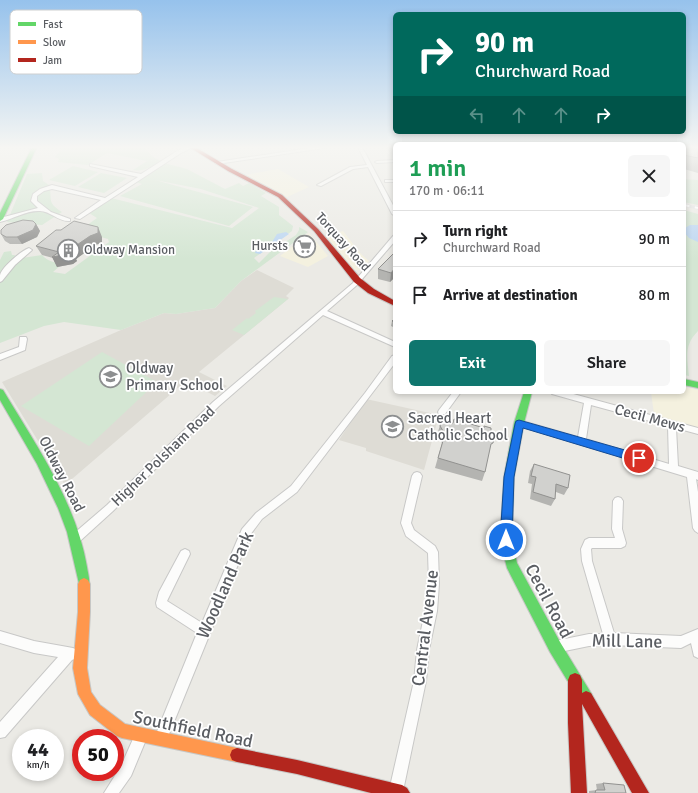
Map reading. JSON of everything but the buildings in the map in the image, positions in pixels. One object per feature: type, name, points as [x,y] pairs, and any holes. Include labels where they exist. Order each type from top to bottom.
[{"type":"main road","points":[[0,220],[17,184]]},
{"type":"main road","name":"Torquay Road","points":[[257,184],[280,196],[316,230],[357,280],[371,291],[393,303]]},
{"type":"main road","points":[[686,382],[698,385]]},
{"type":"main road","name":"Cecil Road","points":[[527,394],[519,424],[509,477],[506,519],[507,552],[516,577],[555,647],[610,737],[641,793]]},
{"type":"main road","name":"Oldway Road","points":[[1,395],[52,480],[67,510],[76,538],[83,572],[85,599]]},
{"type":"main road","name":"Southfield Road","points":[[85,599],[74,654],[83,686],[92,705],[108,721],[122,731],[241,755],[399,792]]},
{"type":"main road","points":[[575,680],[575,723],[579,793]]},
{"type":"street","points":[[78,218],[130,184]]},
{"type":"street","points":[[380,184],[393,210]]},
{"type":"street","points":[[68,220],[43,209],[34,201],[35,195],[42,190],[52,187],[106,200]]},
{"type":"street","points":[[0,220],[10,218],[32,209],[43,209]]},
{"type":"street","name":"Higher Polsham Road","points":[[76,538],[110,508],[210,409],[355,284],[393,239]]},
{"type":"street","points":[[0,280],[3,274],[21,255],[29,250]]},
{"type":"street","points":[[323,312],[393,344]]},
{"type":"street","points":[[0,357],[22,348],[23,339]]},
{"type":"street","name":"Woodland Park","points":[[160,739],[246,532],[259,516],[294,489],[393,361]]},
{"type":"street","points":[[442,412],[456,394]]},
{"type":"street","name":"Cecil Mews","points":[[562,394],[698,431]]},
{"type":"street","points":[[0,407],[1,395]]},
{"type":"street","points":[[581,442],[588,401]]},
{"type":"street","points":[[519,424],[695,475],[698,528]]},
{"type":"street","points":[[672,424],[674,468]]},
{"type":"street","name":"Central Avenue","points":[[399,792],[420,681],[423,650],[431,611],[434,584],[433,552],[410,533],[406,523],[417,476]]},
{"type":"street","points":[[610,639],[587,561],[586,549],[589,543],[621,543],[617,529],[618,501]]},
{"type":"street","points":[[185,554],[163,596],[161,603],[204,631]]},
{"type":"street","points":[[697,635],[698,652]]},
{"type":"street","name":"Mill Lane","points":[[555,647],[589,640],[610,639],[681,642],[697,635]]},
{"type":"street","points":[[0,637],[74,654]]},
{"type":"street","points":[[0,732],[74,654]]},
{"type":"street","points":[[111,793],[126,771],[142,735]]},
{"type":"shaded area","points":[[262,184],[304,184],[309,187],[287,197]]},
{"type":"shaded area","points":[[343,231],[361,254],[369,261],[360,270],[355,270],[351,267],[326,236]]},
{"type":"shaded area","points":[[309,233],[328,256],[308,267],[280,256]]},
{"type":"shaded area","name":"Oldway Primary School","points":[[257,270],[294,288],[286,296],[289,298],[288,299],[199,372],[227,386],[215,396],[186,381],[65,485],[2,382],[121,330],[164,313],[176,314],[215,308],[241,281]]},
{"type":"shaded area","points":[[686,387],[698,390],[698,428],[653,416],[651,394],[686,394]]},
{"type":"shaded area","name":"Sacred Heart Catholic School","points":[[366,399],[439,415],[424,470],[366,451],[366,448],[339,440]]},
{"type":"green space","points":[[23,184],[49,185],[52,203],[62,212],[42,225],[7,222]]},
{"type":"green space","points":[[66,184],[78,184],[75,186]]},
{"type":"green space","points":[[83,184],[118,184],[104,193],[78,187]]},
{"type":"green space","points":[[142,184],[170,184],[253,207],[229,226],[120,196]]},
{"type":"green space","points":[[175,184],[216,184],[225,189],[237,184],[243,186],[251,184],[266,193],[261,196],[279,207],[279,215],[293,226],[292,231],[254,258],[259,263],[270,252],[296,235],[299,227],[308,232],[241,281],[215,308],[176,314],[164,313],[121,330],[64,322],[44,326],[0,343],[0,260],[4,252],[11,251],[12,255],[15,255],[14,257],[22,258],[42,255],[61,265],[53,272],[65,274],[109,242],[108,239],[79,231],[97,218],[89,213],[111,198],[232,228],[259,208],[201,189]]},
{"type":"green space","points":[[686,184],[698,184],[698,205],[686,202]]},
{"type":"green space","points":[[686,211],[698,214],[698,331],[688,346],[687,357],[689,376],[686,375]]},
{"type":"green space","points":[[274,297],[288,299],[244,335],[232,330],[256,313],[255,311]]},
{"type":"green space","points":[[102,352],[157,382],[89,446],[21,406]]},
{"type":"water","points":[[690,225],[698,225],[698,242],[689,238],[686,234],[686,227]]},
{"type":"water","points":[[286,232],[289,234],[260,254],[255,253],[262,244],[272,242],[277,234]]},
{"type":"railway","points":[[686,205],[698,208]]},
{"type":"traffic: fast","points":[[0,219],[17,184]]},
{"type":"traffic: fast","points":[[686,382],[698,385]]},
{"type":"traffic: fast","points":[[0,392],[40,461],[64,508],[73,532],[80,558],[84,584]]},
{"type":"traffic: fast","points":[[527,394],[519,423],[509,477],[506,540],[511,564],[555,647],[586,698]]},
{"type":"traffic: slow","points":[[84,584],[84,612],[80,668],[85,694],[95,710],[122,731],[237,755]]},
{"type":"traffic: jam","points":[[257,184],[280,196],[316,230],[357,280],[371,291],[393,303]]},
{"type":"traffic: jam","points":[[575,680],[575,723],[579,793]]},
{"type":"traffic: jam","points":[[586,698],[641,793]]},
{"type":"traffic: jam","points":[[237,755],[297,767],[402,793]]},
{"type":"place","name":"Hursts","points":[[304,246]]},
{"type":"place","name":"Oldway Mansion","points":[[68,250]]},
{"type":"place","name":"Oldway Primary School","points":[[110,377]]},
{"type":"place","name":"Sacred Heart Catholic School","points":[[392,427]]},
{"type":"route","points":[[506,540],[509,477],[519,424],[639,458]]}]
